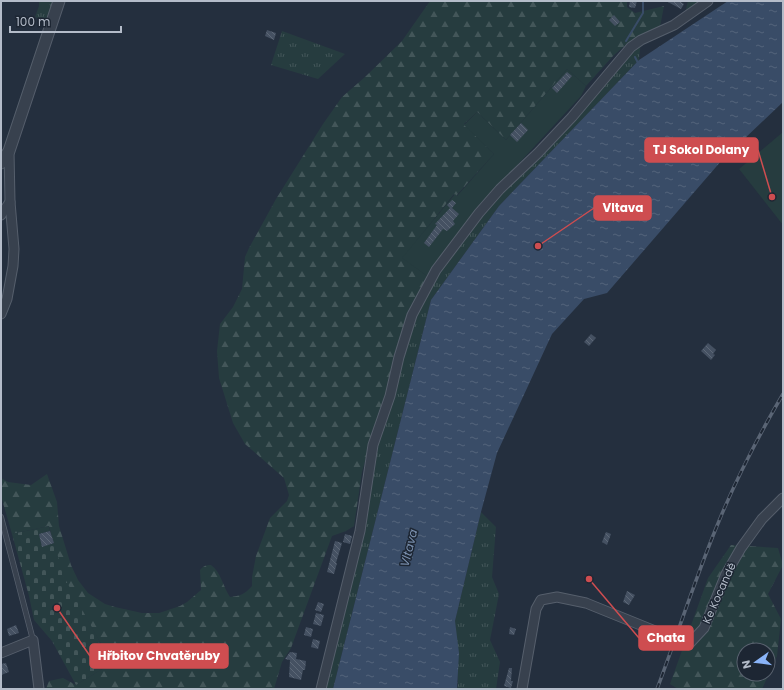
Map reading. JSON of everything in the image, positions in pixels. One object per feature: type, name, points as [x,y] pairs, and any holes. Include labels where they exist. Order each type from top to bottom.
[{"type":"street","points":[[1,163],[9,151],[59,1]]},
{"type":"street","points":[[321,689],[360,531],[373,445],[390,396],[399,357],[412,315],[436,270],[479,213],[572,117],[631,47],[641,40],[674,25],[708,1]]},
{"type":"street","points":[[1,314],[7,298],[13,266],[14,249],[10,202],[9,151]]},
{"type":"street","points":[[1,182],[10,190]]},
{"type":"street","points":[[1,215],[10,202]]},
{"type":"street","name":"Ke Kocandě","points":[[522,689],[536,609],[541,600],[557,597],[586,603],[675,639],[690,643],[704,628],[726,574],[741,548],[762,519],[783,498]]},
{"type":"street","points":[[1,653],[33,640],[39,689]]},
{"type":"lane","points":[[1,516],[33,640]]},
{"type":"green space","points":[[39,1],[56,1],[48,23],[35,17],[39,6]]},
{"type":"green space","points":[[430,1],[627,1],[627,7],[635,13],[664,6],[660,27],[630,41],[613,56],[586,86],[567,69],[506,140],[477,112],[464,124],[494,154],[456,196],[454,194],[403,258],[427,276],[395,352],[387,393],[362,472],[354,526],[346,531],[332,536],[291,648],[282,662],[274,689],[46,689],[49,681],[63,678],[76,685],[112,663],[63,577],[49,526],[12,534],[1,496],[1,478],[8,482],[31,485],[47,474],[57,502],[59,526],[71,565],[78,580],[88,593],[105,604],[142,613],[159,613],[180,606],[201,590],[200,570],[208,565],[211,565],[220,576],[230,597],[242,594],[252,586],[256,556],[270,518],[287,501],[289,495],[284,478],[245,444],[233,423],[219,378],[217,351],[220,324],[233,307],[242,289],[245,257],[249,248],[276,199],[323,124],[342,97],[402,41]]},
{"type":"green space","points":[[688,1],[700,1],[685,13]]},
{"type":"green space","points":[[282,31],[345,54],[318,79],[271,65]]},
{"type":"green space","points":[[641,40],[639,60],[499,206],[431,300],[333,689],[321,689],[360,531],[373,445],[399,357],[436,270],[479,213]]},
{"type":"green space","points":[[567,69],[586,86],[581,96],[475,211],[427,276],[402,258],[455,194],[457,196],[494,154],[464,125],[477,112],[506,140]]},
{"type":"green space","points":[[783,132],[783,225],[739,169]]},
{"type":"green space","points":[[481,512],[496,527],[492,577],[499,594],[490,640],[500,662],[496,689],[457,689],[455,621]]},
{"type":"green space","points":[[49,526],[50,531],[39,534],[42,546],[54,543],[64,577],[100,642],[96,644],[99,650],[104,648],[112,663],[76,685],[52,641],[34,620],[12,534]]},
{"type":"green space","points":[[731,545],[778,548],[783,565],[768,594],[781,619],[777,656],[776,658],[776,642],[736,642],[736,682],[765,682],[762,689],[678,689],[670,684],[708,578]]},
{"type":"water","points":[[728,1],[783,1],[783,102],[722,160],[607,293],[584,299],[552,334],[497,453],[481,512],[455,621],[459,653],[457,689],[333,689],[431,300],[499,206],[639,60]]},
{"type":"building","points":[[630,1],[637,1],[635,8],[629,7]]},
{"type":"building","points":[[666,1],[679,1],[684,4],[681,9]]},
{"type":"building","points":[[614,15],[620,22],[615,26],[609,20]]},
{"type":"building","points":[[267,30],[276,33],[274,40],[265,36]]},
{"type":"building","points":[[567,72],[572,76],[557,93],[552,88]]},
{"type":"building","points":[[521,123],[528,130],[517,142],[510,135]]},
{"type":"building","points":[[452,200],[456,203],[452,208],[459,214],[453,221],[455,224],[447,231],[443,229],[429,247],[424,243],[437,225],[435,224],[450,208],[447,205]]},
{"type":"building","points":[[591,334],[596,338],[589,346],[584,342]]},
{"type":"building","points":[[708,343],[716,350],[713,354],[715,355],[711,360],[701,351]]},
{"type":"building","points":[[50,531],[54,543],[42,547],[39,534]]},
{"type":"building","points":[[606,532],[611,534],[607,545],[602,542]]},
{"type":"building","points":[[345,534],[352,536],[350,544],[343,542]]},
{"type":"building","points":[[335,541],[342,543],[334,574],[327,572]]},
{"type":"building","points":[[627,591],[635,595],[629,605],[623,602]]},
{"type":"building","points":[[318,602],[324,604],[321,612],[315,610]]},
{"type":"building","points":[[316,613],[324,615],[321,626],[313,624]]},
{"type":"building","points":[[16,625],[19,633],[9,636],[7,629]]},
{"type":"building","points":[[306,627],[313,629],[311,637],[304,635]]},
{"type":"building","points":[[510,627],[516,629],[514,635],[509,634]]},
{"type":"building","points":[[313,639],[320,641],[318,649],[311,647]]},
{"type":"building","points":[[290,652],[297,653],[296,659],[306,661],[305,670],[303,670],[301,680],[289,677],[290,660],[285,659]]},
{"type":"building","points":[[6,663],[9,672],[1,675],[1,664]]},
{"type":"building","points":[[509,668],[512,668],[511,681],[513,681],[511,688],[504,686]]},
{"type":"waterway","points":[[626,41],[643,13],[643,1]]},
{"type":"waterway","points":[[635,57],[638,63]]},
{"type":"railway","points":[[657,689],[703,563],[733,488],[765,425],[783,394]]},
{"type":"place","name":"TJ Sokol Dolany","points":[[772,197]]},
{"type":"place","name":"Vltava","points":[[538,246]]},
{"type":"place","name":"Chata","points":[[589,579]]},
{"type":"place","name":"Hřbitov Chvatěruby","points":[[57,608]]}]
